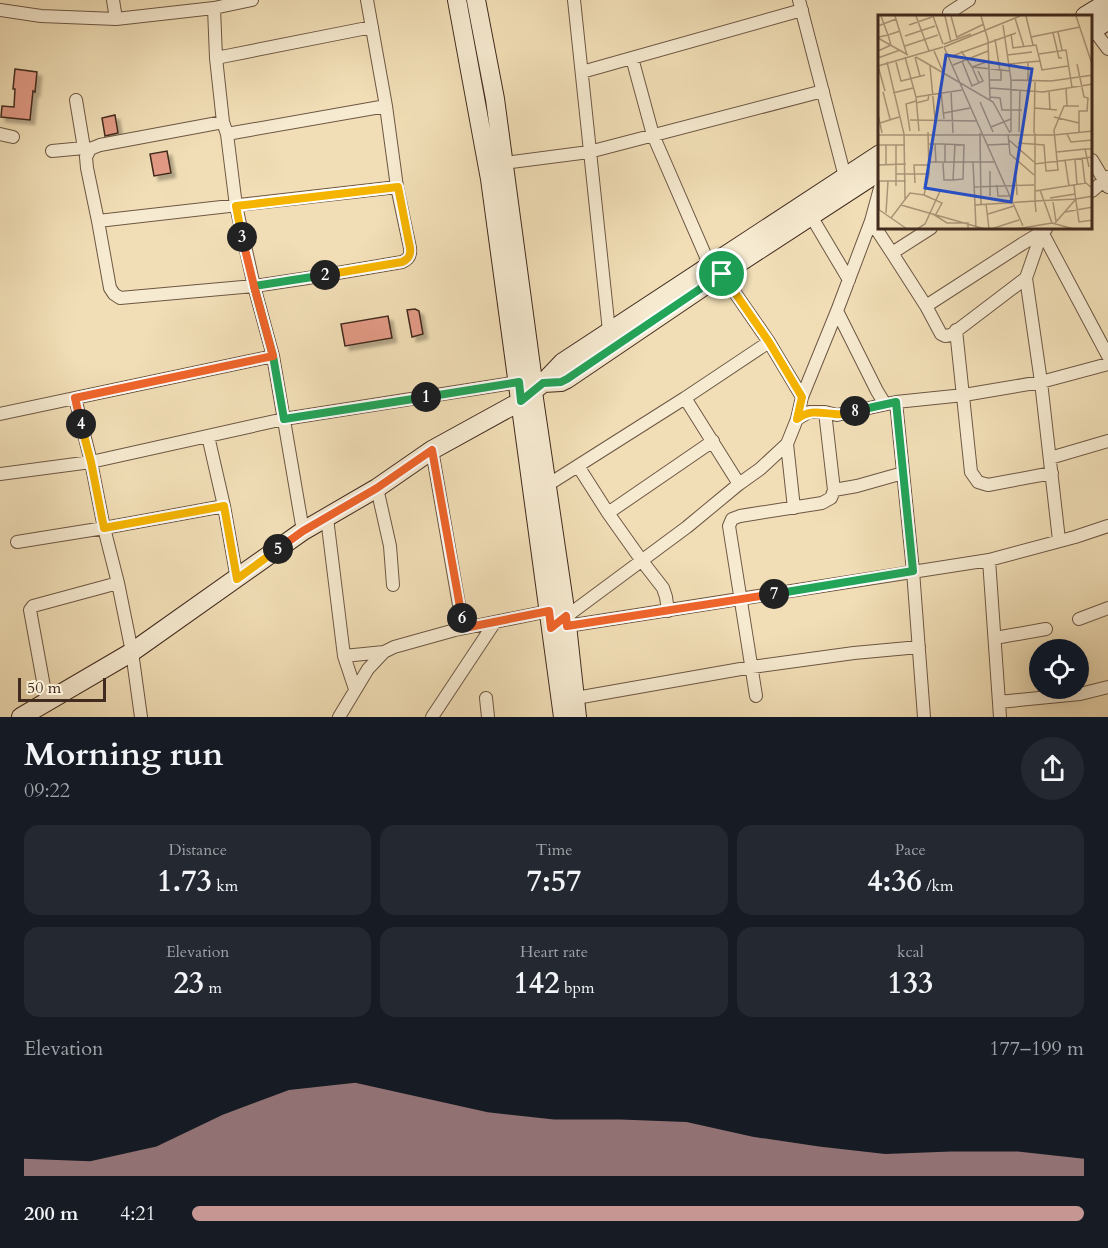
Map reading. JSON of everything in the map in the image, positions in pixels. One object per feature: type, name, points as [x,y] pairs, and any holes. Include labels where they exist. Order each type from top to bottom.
[{"type":"street","points":[[114,0],[116,19]]},
{"type":"street","points":[[0,10],[41,16],[116,19],[190,5],[214,8],[252,0]]},
{"type":"street","points":[[76,100],[87,149],[87,168],[110,288],[120,298],[254,286],[402,262],[407,260],[411,254],[368,0]]},
{"type":"street","points":[[457,0],[495,163],[532,374],[529,390],[558,620],[576,698],[577,717]]},
{"type":"street","points":[[476,0],[495,99],[495,163]]},
{"type":"street","points":[[574,0],[609,331]]},
{"type":"street","points":[[948,15],[954,0]]},
{"type":"street","points":[[948,15],[969,0]]},
{"type":"street","points":[[1108,2],[1095,24],[1108,49]]},
{"type":"street","points":[[582,72],[801,5],[845,177]]},
{"type":"street","points":[[214,8],[216,58],[236,206],[273,356],[303,531]]},
{"type":"street","points":[[216,58],[372,27]]},
{"type":"street","points":[[632,58],[653,135],[716,270],[769,342],[802,397]]},
{"type":"street","points":[[495,163],[589,152],[824,92]]},
{"type":"street","points":[[52,151],[87,149],[100,145],[386,106]]},
{"type":"street","points":[[0,134],[13,137]]},
{"type":"street","points":[[0,474],[91,462],[284,419],[529,390],[561,382],[878,155]]},
{"type":"street","points":[[1093,161],[1107,182],[1093,191]]},
{"type":"street","points":[[21,717],[132,652],[303,531],[377,488],[432,450],[529,390],[563,362],[609,331],[811,216],[878,172]]},
{"type":"street","points":[[98,221],[398,187]]},
{"type":"street","points":[[558,620],[687,527],[760,469],[787,444],[797,419],[802,397],[871,221],[878,195]]},
{"type":"street","points":[[811,216],[849,280]]},
{"type":"street","points":[[871,221],[926,306],[941,334],[945,336],[951,335],[1026,278]]},
{"type":"street","points":[[892,253],[928,230]]},
{"type":"street","points":[[926,306],[1045,230]]},
{"type":"street","points":[[1045,230],[1026,278],[1041,382],[1059,540]]},
{"type":"street","points":[[1045,230],[1108,356]]},
{"type":"street","points":[[837,311],[878,391],[891,403],[903,473],[924,717]]},
{"type":"street","points":[[956,330],[971,472],[978,482],[988,485],[1052,473]]},
{"type":"street","points":[[546,486],[769,342]]},
{"type":"street","points":[[0,414],[273,356]]},
{"type":"street","points":[[797,419],[809,412],[837,415],[891,403],[964,395],[1041,382],[1108,364]]},
{"type":"street","points":[[529,390],[546,486],[558,620],[563,717]]},
{"type":"street","points":[[75,398],[118,583],[132,652],[141,717]]},
{"type":"street","points":[[685,398],[739,484]]},
{"type":"street","points":[[756,696],[729,526],[732,519],[740,516],[822,503],[831,498],[834,490],[825,412]]},
{"type":"street","points":[[208,436],[237,579]]},
{"type":"street","points":[[608,513],[712,441]]},
{"type":"street","points":[[1050,458],[1108,441]]},
{"type":"street","points":[[787,444],[794,508]]},
{"type":"street","points":[[432,450],[464,628]]},
{"type":"street","points":[[578,466],[608,513],[663,588],[668,610]]},
{"type":"street","points":[[834,490],[903,473]]},
{"type":"street","points":[[377,488],[390,546],[393,585]]},
{"type":"street","points":[[17,542],[224,506]]},
{"type":"street","points":[[327,518],[344,656],[355,689]]},
{"type":"street","points":[[339,717],[375,660],[384,652],[394,647],[464,628],[495,622],[558,620],[668,610],[741,600],[989,560],[1108,526]]},
{"type":"street","points":[[989,560],[1000,717]]},
{"type":"street","points":[[47,703],[30,610],[33,606],[118,583]]},
{"type":"street","points":[[1079,619],[1108,608]]},
{"type":"street","points":[[432,717],[495,622]]},
{"type":"street","points":[[995,638],[1046,629]]},
{"type":"street","points":[[576,698],[752,667],[919,647]]},
{"type":"street","points":[[344,656],[384,652]]},
{"type":"street","points":[[999,702],[1080,694],[1108,687]]},
{"type":"street","points":[[486,698],[488,717]]},
{"type":"building","points":[[15,69],[37,72],[30,120],[1,117],[2,106],[14,107]]},
{"type":"building","points":[[115,115],[118,133],[105,136],[102,118]]},
{"type":"building","points":[[167,151],[171,173],[154,176],[150,154]]},
{"type":"building","points":[[407,310],[419,311],[423,334],[412,337]]},
{"type":"building","points":[[388,316],[392,338],[345,346],[341,324]]},
{"type":"route","points":[[722,274],[567,379],[561,382],[543,383],[521,401],[519,382],[284,419],[273,356],[254,286],[407,260],[411,254],[398,187],[236,206],[254,286],[273,356],[75,398],[104,528],[224,506],[237,579],[303,531],[377,488],[432,450],[464,628],[549,611],[551,628],[566,616],[567,626],[913,571],[896,402],[837,415],[809,412],[797,419],[802,397],[769,342],[722,274]]}]
